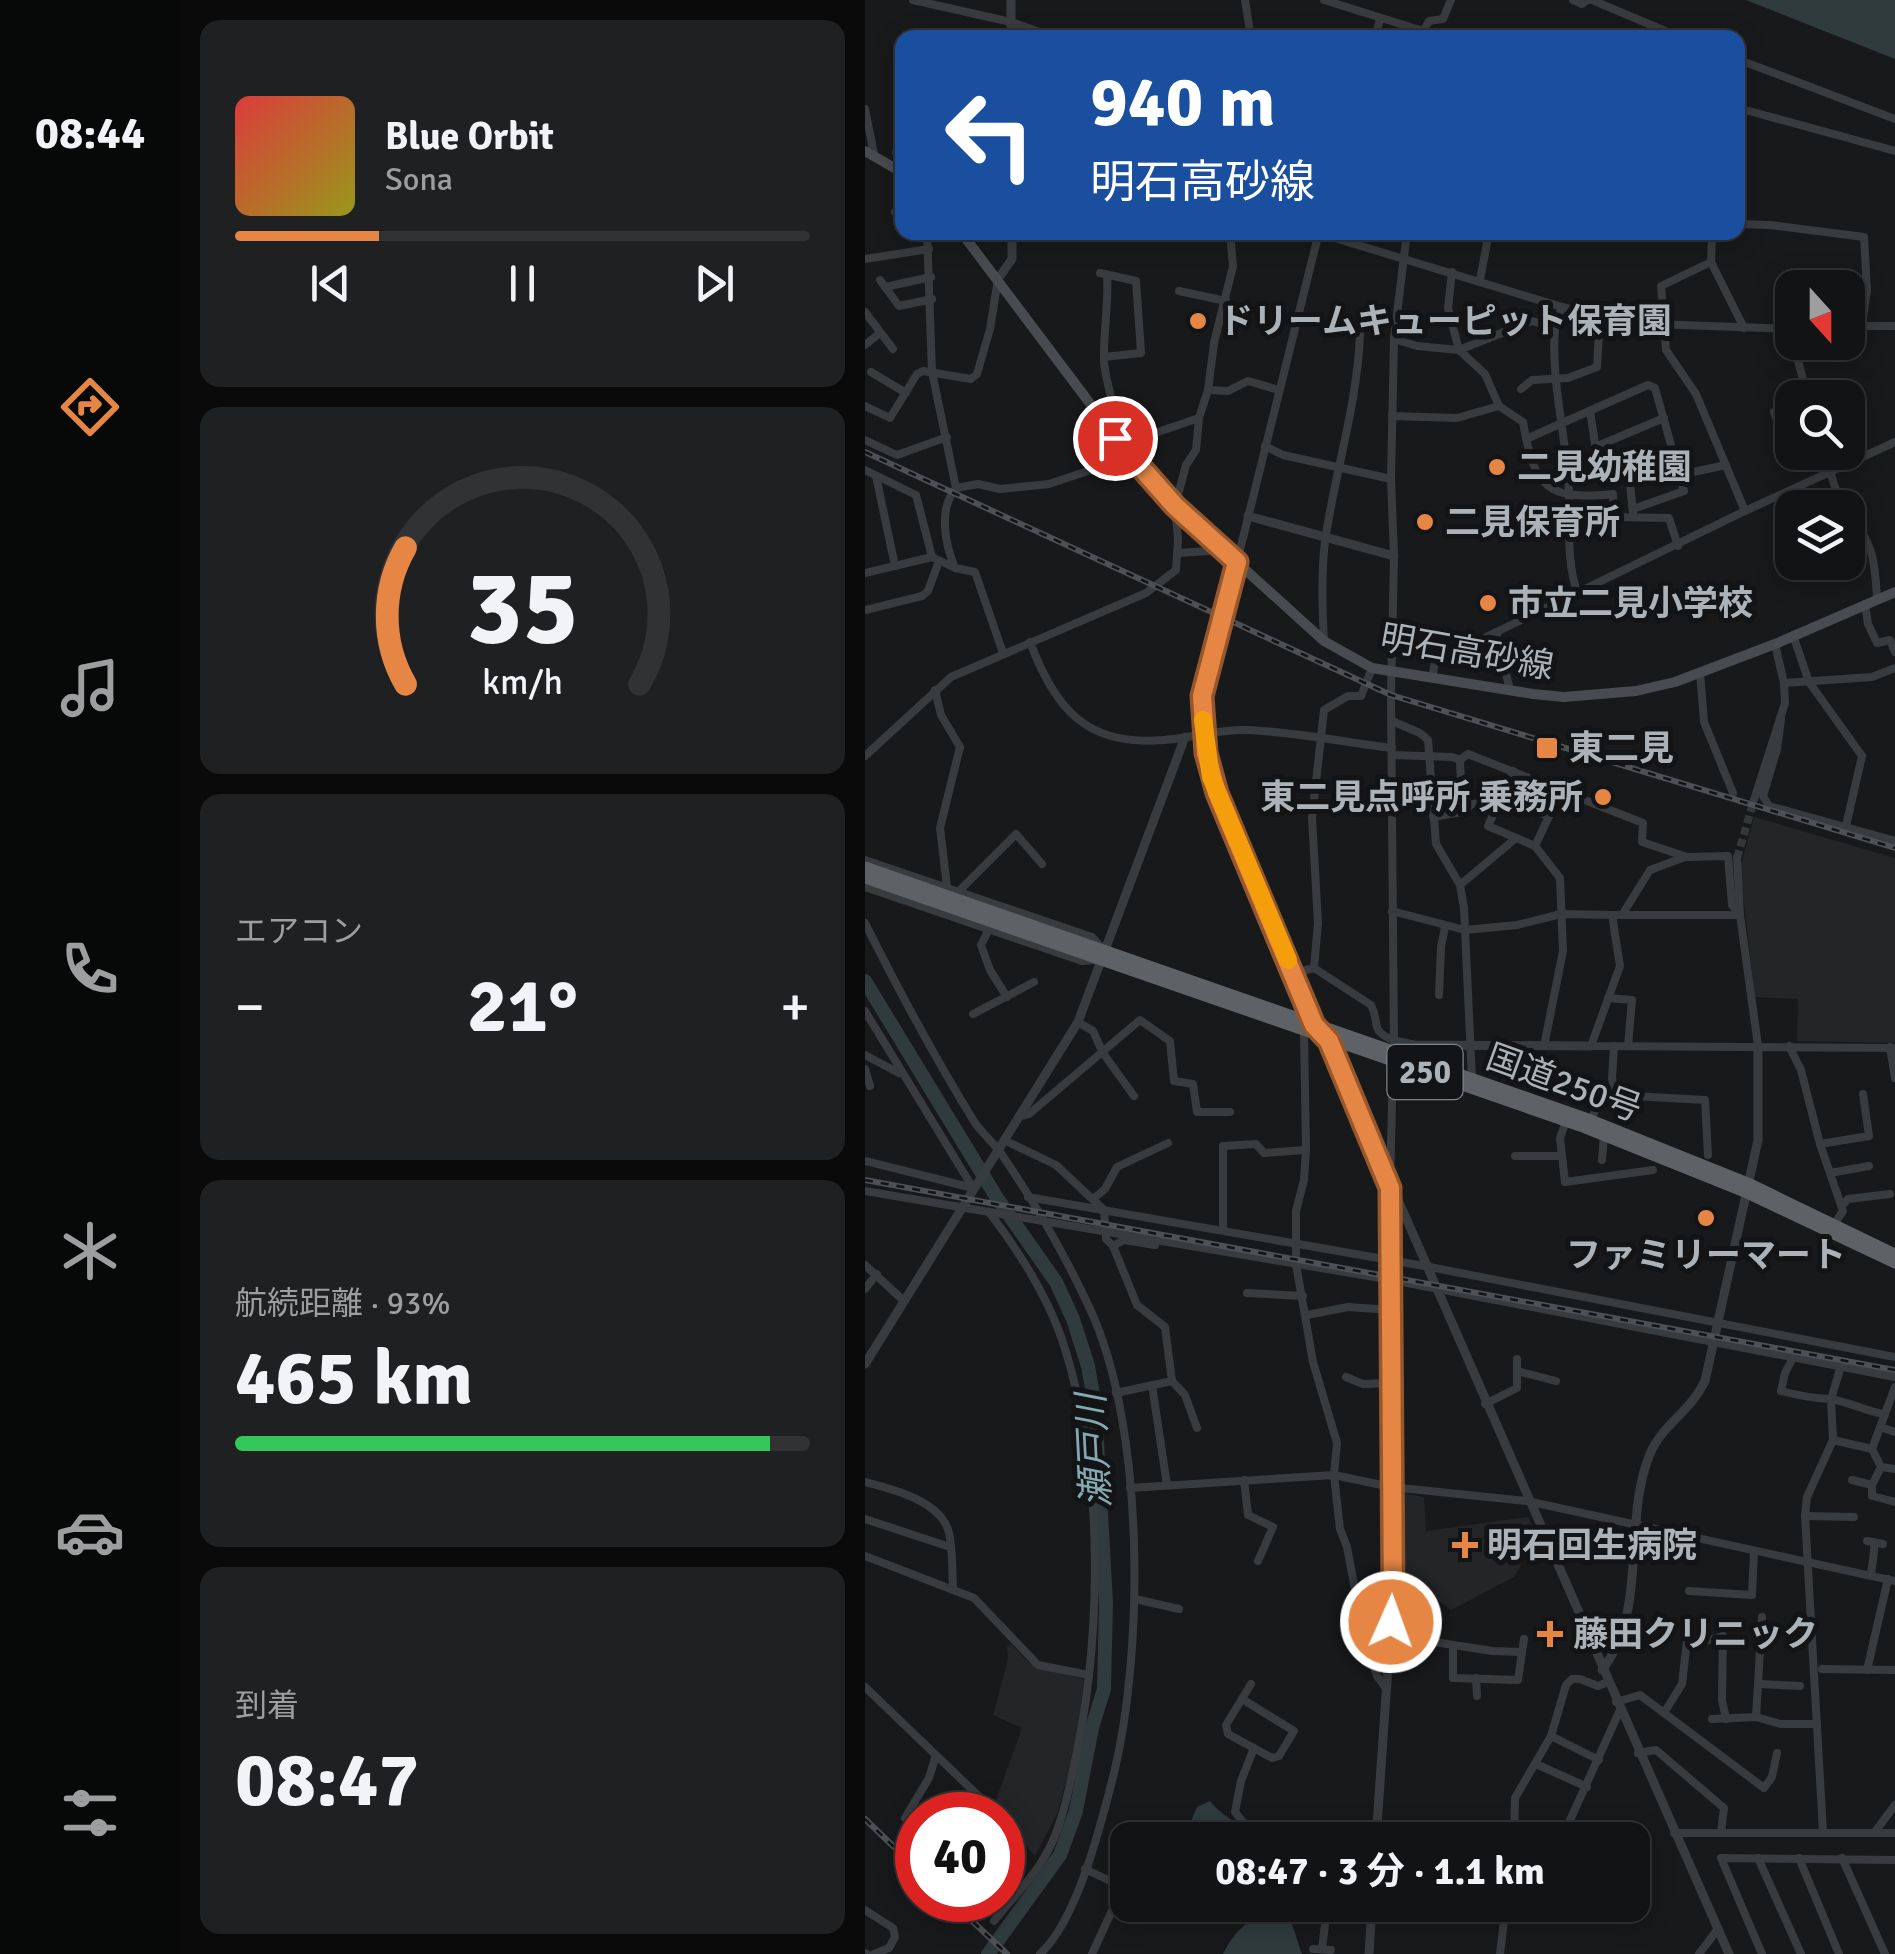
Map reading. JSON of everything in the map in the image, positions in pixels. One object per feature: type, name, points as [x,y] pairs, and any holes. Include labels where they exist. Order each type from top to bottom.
[{"type":"highway","name":"国道250号","points":[[865,868],[950,895],[1309,1029],[1394,1051],[1591,1120],[1835,1223],[1895,1254]]},
{"type":"highway","name":"国道250号","points":[[865,878],[950,895]]},
{"type":"highway","name":"国道250号","points":[[1309,1029],[1329,1041],[1394,1051],[1604,1136],[1748,1188],[1895,1264]]},
{"type":"main road","points":[[869,153],[895,168]]},
{"type":"main road","name":"明石高砂線","points":[[967,240],[1115,438],[1175,506],[1323,641],[1372,668],[1564,697],[1636,691],[1775,644],[1895,592]]},
{"type":"street","points":[[913,0],[1034,30]]},
{"type":"street","points":[[1011,0],[1011,30]]},
{"type":"street","points":[[1245,0],[1250,30]]},
{"type":"street","points":[[1324,0],[1412,30]]},
{"type":"street","points":[[1426,30],[1429,22],[1443,19],[1451,0]]},
{"type":"street","points":[[1573,0],[1581,4],[1590,0],[1663,30]]},
{"type":"street","points":[[1377,30],[1379,19]]},
{"type":"street","points":[[1745,61],[1895,119]]},
{"type":"street","points":[[865,109],[869,153]]},
{"type":"street","points":[[1745,111],[1895,152]]},
{"type":"street","points":[[1745,224],[1864,237],[1865,304]]},
{"type":"street","points":[[928,240],[933,372],[957,488]]},
{"type":"street","points":[[865,406],[890,418],[917,374],[933,372],[971,379],[977,374],[991,329],[998,279],[1012,259],[1012,240]]},
{"type":"street","points":[[865,756],[951,676],[1146,593],[1176,570],[1175,506],[1186,464],[1196,450],[1214,343],[1233,266],[1231,240]]},
{"type":"street","points":[[1316,240],[1202,696],[1211,777],[1294,973],[1309,1029],[1306,1150],[1296,1210],[1296,1264],[1313,1362],[1337,1443],[1334,1475],[1340,1529],[1364,1637],[1377,1676],[1385,1687]]},
{"type":"street","points":[[1342,240],[1599,316],[1664,326],[1775,329]]},
{"type":"street","points":[[1377,1822],[1393,1594],[1391,479],[1394,339],[1405,240]]},
{"type":"street","points":[[1479,280],[1487,240]]},
{"type":"street","points":[[1712,240],[1711,262],[1743,328]]},
{"type":"street","points":[[865,259],[929,249]]},
{"type":"street","points":[[1711,262],[1661,286],[1666,350],[1696,394],[1745,511]]},
{"type":"street","points":[[1452,272],[1448,308],[1459,350],[1485,374],[1499,406],[1523,422],[1529,461],[1539,480],[1575,498],[1613,494],[1615,518],[1684,492],[1655,388],[1648,385],[1526,439]]},
{"type":"street","points":[[1101,418],[1113,408],[1105,357],[1105,312],[1109,302],[1104,274],[1135,280],[1141,353],[1105,357]]},
{"type":"street","points":[[931,277],[883,284],[899,306],[932,299]]},
{"type":"street","points":[[1179,291],[1226,301]]},
{"type":"street","points":[[1562,307],[1555,328],[1553,357],[1568,477],[1570,573],[1578,594]]},
{"type":"street","points":[[865,312],[893,348]]},
{"type":"street","points":[[1521,389],[1532,380],[1568,378],[1597,367],[1599,316]]},
{"type":"street","points":[[1394,339],[1417,346],[1459,350],[1532,321],[1555,328]]},
{"type":"street","points":[[1865,325],[1895,326]]},
{"type":"street","points":[[865,345],[881,332]]},
{"type":"street","points":[[1323,641],[1321,584],[1326,537],[1359,369],[1359,336]]},
{"type":"street","points":[[871,372],[906,393]]},
{"type":"street","points":[[1208,390],[1228,391],[1247,381],[1279,390]]},
{"type":"street","points":[[1392,416],[1457,418],[1499,406]]},
{"type":"street","points":[[1590,411],[1600,476]]},
{"type":"street","points":[[955,568],[947,550],[944,507],[957,488],[979,484],[1000,489],[1049,484],[1105,467],[1111,460],[1115,438],[1155,433],[1199,418]]},
{"type":"street","points":[[1595,447],[1664,418]]},
{"type":"street","points":[[865,440],[897,454],[947,437]]},
{"type":"street","points":[[1432,678],[1435,662],[1895,442]]},
{"type":"street","points":[[1265,446],[1283,455],[1391,479]]},
{"type":"street","points":[[1568,477],[1629,474],[1673,454]]},
{"type":"street","points":[[1679,475],[1726,465]]},
{"type":"street","points":[[865,470],[916,496],[935,559],[928,592],[865,610]]},
{"type":"street","points":[[1830,472],[1836,490]]},
{"type":"street","points":[[1629,474],[1633,513]]},
{"type":"street","points":[[876,476],[895,566]]},
{"type":"street","points":[[1633,513],[1669,518],[1678,546]]},
{"type":"street","points":[[1248,516],[1394,556]]},
{"type":"street","points":[[1865,535],[1875,557],[1877,599]]},
{"type":"street","points":[[1178,553],[1224,550]]},
{"type":"street","points":[[865,573],[935,559],[975,572],[1003,653]]},
{"type":"street","points":[[1865,604],[1868,624],[1877,643],[1890,640],[1895,652]]},
{"type":"street","points":[[1496,632],[1509,690]]},
{"type":"street","points":[[1793,635],[1809,682],[1863,756],[1846,826]]},
{"type":"street","points":[[1031,642],[1051,692],[1071,715],[1089,728],[1127,740],[1245,730],[1459,760]]},
{"type":"street","points":[[1775,644],[1785,683],[1777,748],[1763,796],[1769,806],[1895,841]]},
{"type":"street","points":[[1313,968],[1318,923],[1312,818],[1325,710],[1348,696],[1361,696],[1372,668]]},
{"type":"street","points":[[1785,683],[1872,677],[1895,668]]},
{"type":"street","points":[[1700,672],[1704,722],[1733,793]]},
{"type":"street","points":[[935,690],[941,715],[961,747],[940,828],[950,895]]},
{"type":"street","points":[[1754,800],[1769,744],[1781,719]]},
{"type":"street","points":[[1392,721],[1428,740],[1436,844],[1459,884],[1473,1078]]},
{"type":"street","points":[[865,1364],[1078,1022],[1185,737]]},
{"type":"street","points":[[1459,760],[1469,754],[1643,823],[1642,842],[1687,857]]},
{"type":"street","points":[[1432,791],[1461,785],[1459,760]]},
{"type":"street","points":[[1513,771],[1488,826],[1535,846],[1560,878],[1563,952],[1544,1046]]},
{"type":"street","points":[[1535,846],[1561,791]]},
{"type":"street","points":[[1502,796],[1548,816]]},
{"type":"street","points":[[1433,817],[1488,801],[1497,806]]},
{"type":"street","points":[[950,895],[1015,834],[1041,864]]},
{"type":"street","points":[[1459,884],[1517,838]]},
{"type":"street","points":[[1591,1046],[1620,966],[1617,915],[1650,870],[1687,857],[1728,856],[1732,905],[1740,915]]},
{"type":"street","points":[[1602,1670],[1618,1645],[1625,1618],[1642,1479],[1651,1451],[1666,1429],[1697,1398],[1705,1381],[1758,1140],[1757,1046],[1740,915],[1737,858]]},
{"type":"street","points":[[865,860],[950,895]]},
{"type":"street","points":[[865,887],[1082,962],[1103,955]]},
{"type":"street","points":[[1392,910],[1465,930],[1561,914],[1740,915]]},
{"type":"street","points":[[865,924],[979,1128],[1001,1144],[1055,1165],[1103,1210],[1105,1239],[1113,1246],[1137,1305],[1165,1327],[1172,1381],[1185,1395],[1197,1428]]},
{"type":"street","points":[[1439,996],[1445,927]]},
{"type":"street","points":[[989,929],[981,946],[1007,997]]},
{"type":"street","points":[[1294,973],[1313,968],[1371,1005],[1373,1023],[1394,1051]]},
{"type":"street","points":[[973,1014],[1034,982]]},
{"type":"street","points":[[1608,998],[1632,1000],[1628,1046]]},
{"type":"street","points":[[865,1011],[973,1188]]},
{"type":"street","points":[[1020,1116],[1029,1114],[1140,1020],[1169,1041],[1174,1081],[1193,1084],[1197,1112],[1230,1112]]},
{"type":"street","points":[[1078,1022],[1093,1031],[1135,1096]]},
{"type":"street","points":[[1329,1041],[1424,1266],[1729,1954]]},
{"type":"street","points":[[1394,1051],[1471,1046],[1892,1048],[1895,1078]]},
{"type":"street","points":[[1614,1046],[1615,1095]]},
{"type":"street","points":[[1789,1046],[1801,1070],[1843,1211],[1835,1223]]},
{"type":"street","points":[[865,1055],[903,1075]]},
{"type":"street","points":[[865,1068],[870,1086]]},
{"type":"street","points":[[1820,1144],[1870,1139],[1863,1094]]},
{"type":"street","points":[[1591,1120],[1598,1104],[1597,1095],[1705,1100],[1707,1155]]},
{"type":"street","points":[[1567,1121],[1560,1138],[1565,1182],[1653,1170]]},
{"type":"street","points":[[1602,1160],[1604,1136]]},
{"type":"street","points":[[1093,1200],[1117,1167],[1168,1142]]},
{"type":"street","points":[[1001,1144],[1092,1312],[1117,1393],[1131,1488],[1135,1599],[1119,1750],[1085,1869],[1064,1924],[1045,1952]]},
{"type":"street","points":[[1223,1230],[1223,1146],[1256,1144],[1263,1153],[1306,1150]]},
{"type":"street","points":[[1515,1156],[1561,1156]]},
{"type":"street","points":[[865,1161],[973,1188]]},
{"type":"street","points":[[1830,1174],[1869,1166]]},
{"type":"street","points":[[865,1191],[1392,1280],[1895,1376]]},
{"type":"street","points":[[1841,1206],[1848,1199],[1890,1194]]},
{"type":"street","points":[[1028,1197],[1719,1320],[1895,1357]]},
{"type":"street","points":[[989,1212],[1021,1254],[1052,1316],[1075,1389],[1089,1472],[1093,1551],[1089,1674],[1078,1749],[1059,1822],[1043,1860],[1025,1883]]},
{"type":"street","points":[[1113,1246],[1124,1240],[1155,1244]]},
{"type":"street","points":[[865,1265],[903,1301]]},
{"type":"street","points":[[865,1288],[877,1274]]},
{"type":"street","points":[[1247,1293],[1303,1296]]},
{"type":"street","points":[[1307,1314],[1347,1306],[1391,1310]]},
{"type":"street","points":[[1794,1356],[1781,1391],[1885,1414]]},
{"type":"street","points":[[1485,1404],[1517,1388],[1517,1359]]},
{"type":"street","points":[[1823,1832],[1805,1516],[1807,1496],[1833,1440],[1831,1399],[1841,1366]]},
{"type":"street","points":[[1517,1371],[1556,1381]]},
{"type":"street","points":[[1346,1377],[1363,1384],[1391,1384]]},
{"type":"street","points":[[1117,1393],[1172,1381]]},
{"type":"street","points":[[1152,1385],[1167,1485]]},
{"type":"street","points":[[1881,1467],[1872,1449],[1895,1387]]},
{"type":"street","points":[[1880,1427],[1895,1432]]},
{"type":"street","points":[[1833,1440],[1872,1449]]},
{"type":"street","points":[[1881,1467],[1895,1469]]},
{"type":"street","points":[[1881,1467],[1872,1485],[1873,1496],[1895,1502]]},
{"type":"street","points":[[1131,1488],[1334,1475],[1391,1488],[1527,1501],[1891,1580],[1867,1670]]},
{"type":"street","points":[[1244,1480],[1248,1515],[1273,1526],[1258,1561]]},
{"type":"street","points":[[1852,1480],[1872,1485]]},
{"type":"street","points":[[865,1482],[909,1494],[931,1509],[949,1529],[953,1588]]},
{"type":"street","points":[[1805,1516],[1853,1517]]},
{"type":"street","points":[[865,1519],[950,1548]]},
{"type":"street","points":[[1871,1576],[1875,1542]]},
{"type":"street","points":[[1689,1591],[1751,1594],[1754,1551]]},
{"type":"street","points":[[865,1556],[974,1598],[1038,1665],[1089,1674]]},
{"type":"street","points":[[1135,1599],[1179,1609]]},
{"type":"street","points":[[1756,1717],[1757,1627],[1762,1617]]},
{"type":"street","points":[[1664,1713],[1682,1684],[1687,1642],[1723,1636],[1722,1700],[1727,1719]]},
{"type":"street","points":[[1453,1645],[1453,1678],[1518,1680],[1524,1640]]},
{"type":"street","points":[[1389,1650],[1427,1641],[1492,1652],[1522,1652]]},
{"type":"street","points":[[1823,1669],[1895,1670]]},
{"type":"street","points":[[1476,1678],[1477,1696]]},
{"type":"street","points":[[1514,1822],[1515,1798],[1551,1736],[1561,1699],[1572,1680],[1598,1686],[1607,1682]]},
{"type":"street","points":[[1242,1699],[1294,1731],[1279,1756],[1272,1758],[1229,1734],[1226,1725],[1251,1684]]},
{"type":"street","points":[[1759,1684],[1800,1686]]},
{"type":"street","points":[[865,1687],[974,1792]]},
{"type":"street","points":[[1570,1822],[1599,1760],[1618,1706],[1640,1695],[1763,1788],[1771,1777],[1777,1753]]},
{"type":"street","points":[[1712,1720],[1756,1717],[1780,1724],[1817,1724]]},
{"type":"street","points":[[1551,1736],[1599,1760]]},
{"type":"street","points":[[1243,1822],[1235,1812],[1241,1780],[1255,1748]]},
{"type":"street","points":[[1639,1752],[1656,1750],[1724,1808],[1721,1833]]},
{"type":"street","points":[[921,1792],[936,1755]]},
{"type":"street","points":[[1535,1764],[1587,1788]]},
{"type":"street","points":[[1874,1833],[1895,1805]]},
{"type":"street","points":[[1674,1833],[1895,1834]]},
{"type":"street","points":[[1763,1954],[1721,1858],[1895,1860]]},
{"type":"street","points":[[1758,1858],[1801,1954]]},
{"type":"street","points":[[1799,1858],[1839,1954]]},
{"type":"street","points":[[1843,1858],[1885,1954]]},
{"type":"street","points":[[1085,1869],[1123,1887],[1092,1954]]},
{"type":"street","points":[[865,1910],[893,1928],[895,1938],[889,1948],[869,1954]]},
{"type":"street","points":[[1322,1949],[1325,1922]]},
{"type":"street","points":[[1369,1954],[1371,1922]]},
{"type":"street","points":[[1500,1954],[1505,1922]]},
{"type":"street","points":[[1699,1954],[1718,1929]]},
{"type":"shaded area","points":[[1746,0],[1895,0],[1895,59]]},
{"type":"shaded area","points":[[1754,817],[1895,858],[1895,1043],[1797,1041],[1798,999],[1755,997],[1740,869]]},
{"type":"shaded area","name":"明石回生病院","points":[[1398,1495],[1424,1497],[1426,1531],[1528,1517],[1537,1535],[1514,1577],[1451,1610],[1427,1593],[1419,1607],[1396,1613]]},
{"type":"shaded area","points":[[1011,1644],[1041,1669],[1084,1679],[1076,1746],[1057,1814],[1035,1856],[1025,1845],[1025,1792],[999,1792],[1022,1728],[993,1715],[1008,1659],[1007,1647]]},
{"type":"shaded area","points":[[1210,1801],[1233,1822],[1191,1822],[1197,1807]]},
{"type":"shaded area","points":[[1250,1922],[1290,1922],[1302,1954],[1223,1954]]},
{"type":"waterway","name":"瀬戸川","points":[[865,981],[997,1198],[1056,1282],[1088,1366],[1095,1406],[1106,1603],[1104,1689],[1076,1811],[1060,1855],[988,1954]]},
{"type":"tunnel","points":[[1737,858],[1754,800]]},
{"type":"railway","points":[[865,452],[1391,695],[1895,848]]},
{"type":"railway","points":[[865,1180],[1895,1370]]},
{"type":"railway","points":[[865,1819],[895,1848]]},
{"type":"railway","points":[[973,1922],[1007,1954]]},
{"type":"slow traffic","points":[[1203,720],[1211,777],[1288,960]]},
{"type":"place","name":"ドリームキューピット保育園","points":[[1198,321]]},
{"type":"place","name":"二見幼稚園","points":[[1497,467]]},
{"type":"place","name":"二見保育所","points":[[1425,522]]},
{"type":"place","name":"市立二見小学校","points":[[1488,603]]},
{"type":"place","name":"東二見","points":[[1547,748]]},
{"type":"place","name":"東二見点呼所 乗務所","points":[[1603,797]]},
{"type":"place","name":"ファミリーマート","points":[[1706,1218]]},
{"type":"place","name":"明石回生病院","points":[[1465,1545]]},
{"type":"place","name":"藤田クリニック","points":[[1550,1634]]},
{"type":"route","points":[[1115,438],[1175,506],[1237,562],[1202,696],[1211,777],[1314,1025],[1329,1041],[1390,1188],[1391,1622]]}]
